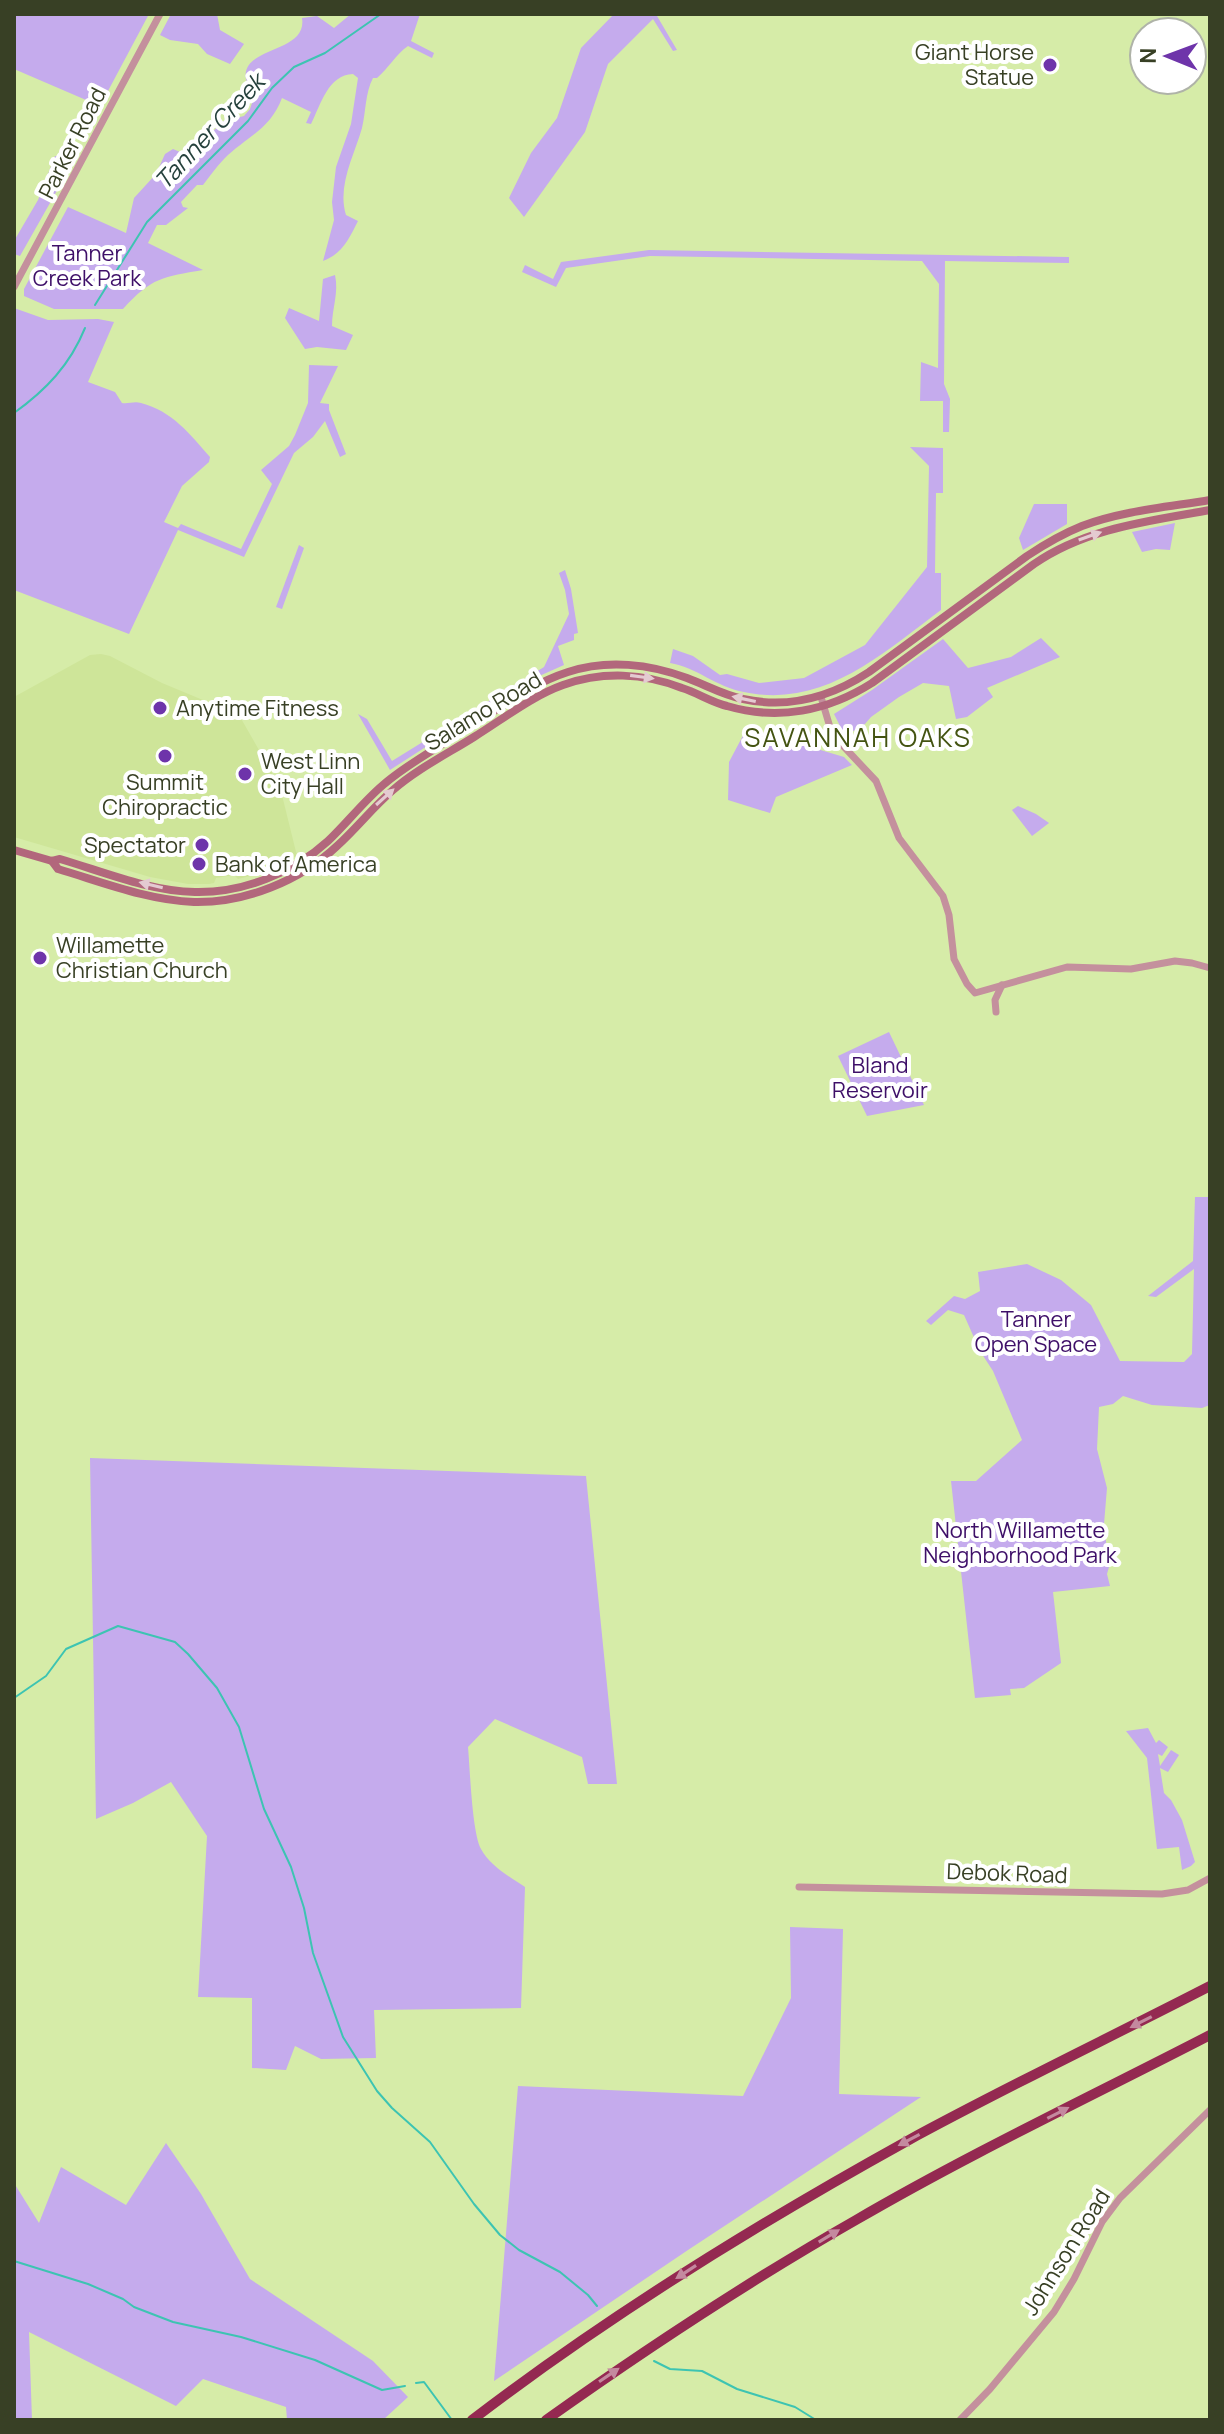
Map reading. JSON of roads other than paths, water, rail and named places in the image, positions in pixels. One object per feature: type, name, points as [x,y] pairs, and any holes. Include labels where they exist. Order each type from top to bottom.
[{"type":"highway","points":[[475,2418],[554,2360],[674,2280],[811,2195],[910,2140],[1210,1986]]},
{"type":"highway","points":[[546,2420],[707,2311],[857,2219],[972,2156],[1210,2035]]},
{"type":"main road","name":"Salamo Road","points":[[14,850],[52,861],[60,859],[151,886],[183,891],[218,891],[265,879],[286,870],[316,850],[373,794],[404,769],[534,687],[570,671],[627,665],[656,668],[729,695],[758,702],[789,702],[821,697],[864,676],[1053,539],[1105,520],[1210,500]]},
{"type":"main road","name":"Salamo Road","points":[[52,861],[58,869],[146,895],[175,900],[221,901],[260,891],[286,881],[318,862],[409,778],[539,696],[566,684],[596,677],[646,677],[728,707],[759,713],[823,707],[872,683],[1061,547],[1110,529],[1210,510]]},
{"type":"street","name":"Parker Road","points":[[14,287],[160,14]]},
{"type":"street","points":[[821,697],[835,738],[876,781],[899,838],[939,889],[948,910],[954,959],[975,993],[1067,967],[1131,969],[1175,961],[1210,968]]},
{"type":"street","points":[[996,1012],[995,1000],[1002,985]]},
{"type":"street","name":"Debok Road","points":[[799,1887],[1162,1894],[1188,1890],[1210,1878]]},
{"type":"street","name":"Johnson Road","points":[[960,2420],[990,2390],[1054,2312],[1102,2222],[1120,2198],[1210,2110]]},
{"type":"waterway","name":"Tanner Creek","points":[[95,305],[147,222],[248,121],[272,88],[294,67],[325,53],[381,14]]},
{"type":"waterway","name":"Tanner Creek","points":[[14,413],[56,376],[85,328]]},
{"type":"waterway","points":[[14,1698],[46,1676],[66,1649],[118,1626],[175,1642],[188,1654],[217,1688],[239,1727],[264,1809],[291,1867],[304,1908],[313,1953],[343,2037],[377,2091],[430,2142],[500,2235],[519,2250],[560,2272],[597,2306]]},
{"type":"waterway","points":[[14,2261],[88,2284],[173,2322],[241,2337],[315,2360],[382,2390],[405,2386]]},
{"type":"waterway","points":[[654,2361],[670,2369],[702,2371],[737,2389],[795,2407],[816,2420]]},
{"type":"waterway","points":[[416,2383],[424,2382],[452,2420]]},
{"type":"place","name":"Giant Horse Statue","points":[[1050,65]]},
{"type":"place","name":"Anytime Fitness","points":[[160,708]]},
{"type":"place","name":"Summit Chiropractic","points":[[165,756]]},
{"type":"place","name":"West Linn City Hall","points":[[245,774]]},
{"type":"place","name":"Spectator","points":[[202,845]]},
{"type":"place","name":"Bank of America","points":[[199,864]]},
{"type":"place","name":"Willamette Christian Church","points":[[40,958]]},
{"type":"district","name":"SAVANNAH OAKS","points":[[858,738]]},
{"type":"park label","name":"Tanner Creek Park","points":[[87,266]]},
{"type":"park label","name":"Bland Reservoir","points":[[880,1078]]},
{"type":"park label","name":"Tanner Open Space","points":[[1036,1332]]},
{"type":"park label","name":"North Willamette Neighborhood Park","points":[[1020,1542]]}]
